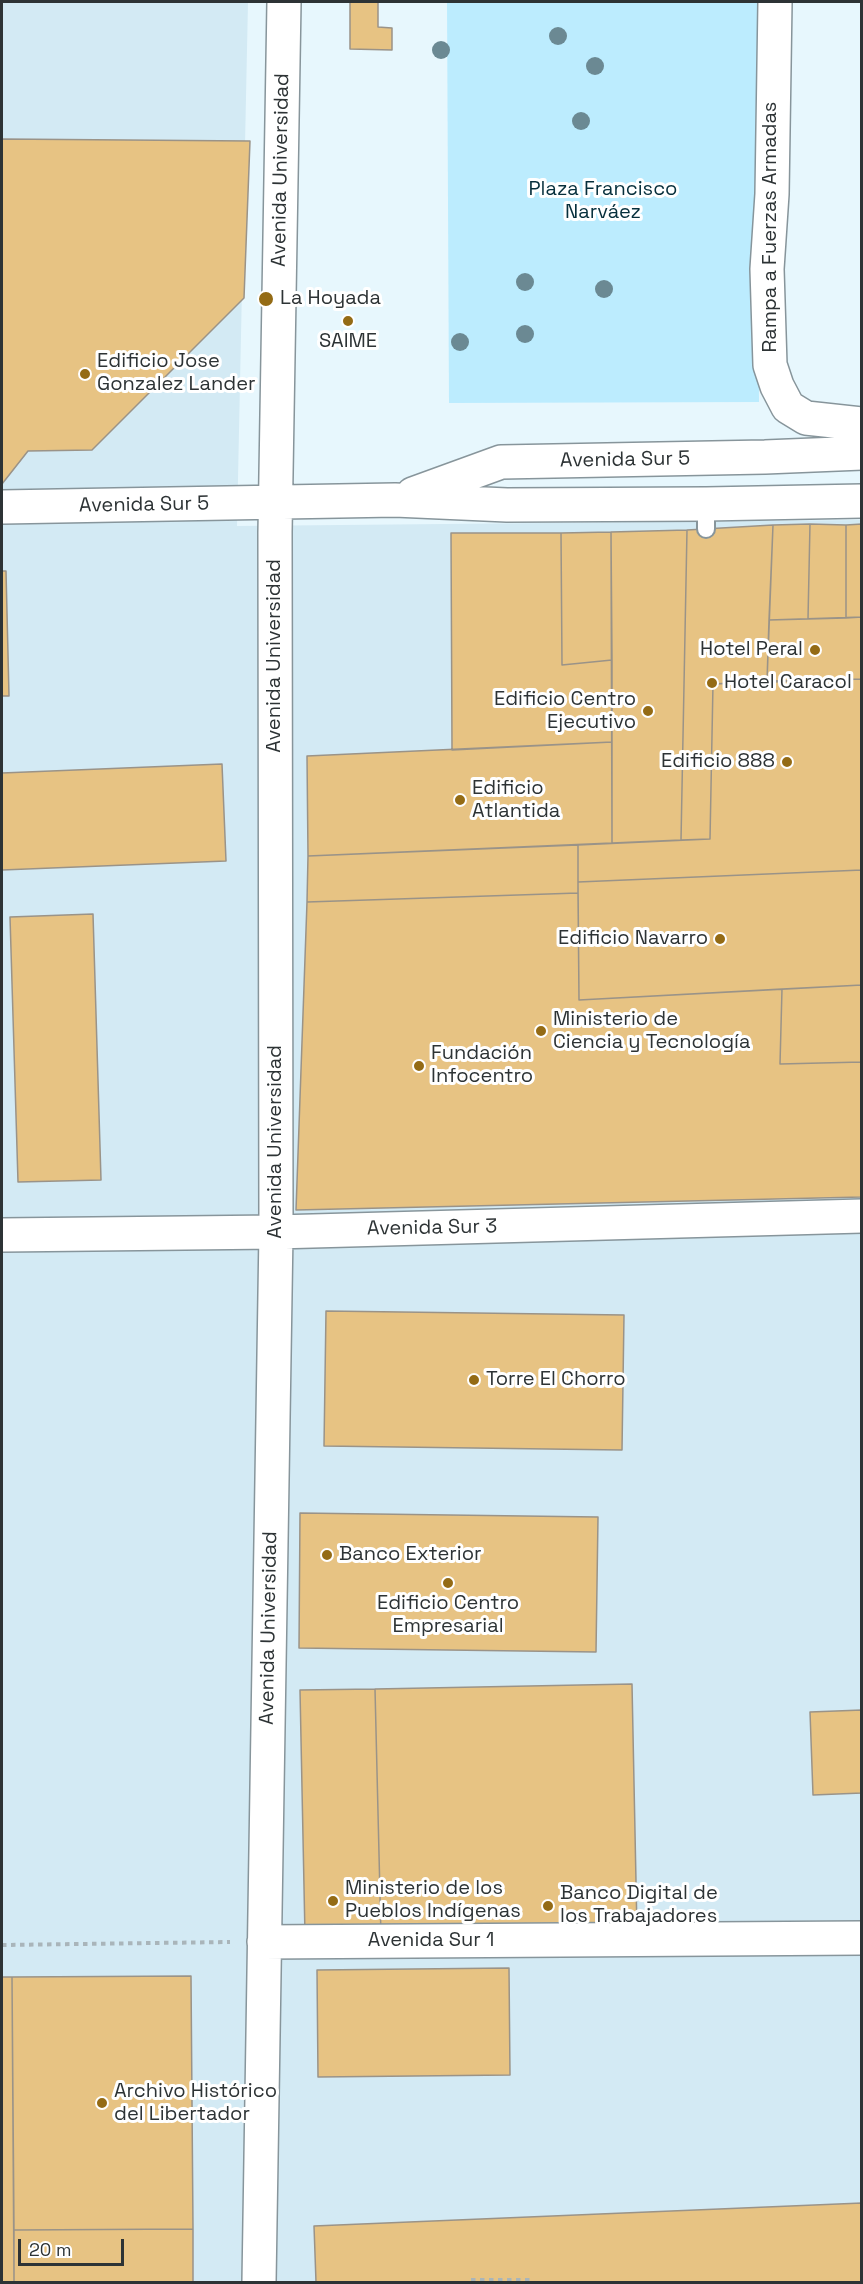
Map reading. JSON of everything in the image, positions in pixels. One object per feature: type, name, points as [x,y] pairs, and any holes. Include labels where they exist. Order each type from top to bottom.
[{"type":"street","name":"Avenida Universidad","points":[[259,2283],[276,1232],[277,502],[284,2]]},
{"type":"street","name":"Rampa a Fuerzas Armadas","points":[[775,2],[772,194],[767,269],[770,365],[777,386],[788,407],[806,418],[861,424]]},
{"type":"street","name":"Avenida Sur 5","points":[[395,500],[501,462],[861,453]]},
{"type":"street","name":"Avenida Sur 5","points":[[2,507],[395,500],[507,504],[706,517],[861,501]]},
{"type":"street","name":"Avenida Sur 3","points":[[2,1235],[276,1232],[699,1211],[861,1216]]},
{"type":"street","name":"Avenida Sur 1","points":[[264,1942],[861,1938]]},
{"type":"path","points":[[2,1945],[264,1942]]},
{"type":"path","points":[[471,2280],[534,2280]]},
{"type":"shaded area","points":[[2,2],[248,2],[237,526],[861,520],[861,2282],[2,2282]]},
{"type":"green space","name":"Plaza Francisco Narváez","points":[[447,2],[757,2],[759,402],[449,403]]},
{"type":"building","points":[[350,2],[378,2],[378,27],[392,28],[392,50],[350,49]]},
{"type":"building","name":"Edificio Jose Gonzalez Lander","points":[[2,139],[250,141],[244,298],[92,450],[28,451],[2,484]]},
{"type":"building","points":[[810,524],[808,619],[769,620],[773,525]]},
{"type":"building","points":[[810,524],[846,525],[846,618],[808,619]]},
{"type":"building","points":[[862,524],[862,617],[846,618],[846,525]]},
{"type":"building","name":"Hotel Caracol","points":[[773,525],[767,681],[713,684],[710,839],[681,840],[687,530]]},
{"type":"building","name":"Edificio Centro Ejecutivo","points":[[687,530],[681,840],[612,843],[611,532]]},
{"type":"building","points":[[611,532],[612,660],[562,665],[561,533]]},
{"type":"building","points":[[451,533],[561,533],[562,665],[612,660],[612,742],[452,750]]},
{"type":"building","points":[[2,571],[6,571],[9,696],[2,696]]},
{"type":"building","name":"Hotel Peral","points":[[862,617],[862,679],[767,681],[769,620]]},
{"type":"building","name":"Edificio 888","points":[[862,679],[862,870],[578,882],[578,845],[710,839],[713,684]]},
{"type":"building","name":"Edificio Atlantida","points":[[612,742],[612,843],[308,856],[307,756]]},
{"type":"building","points":[[222,764],[226,861],[2,870],[2,773]]},
{"type":"building","points":[[578,845],[578,893],[307,902],[308,856]]},
{"type":"building","name":"Edificio Navarro","points":[[862,870],[862,985],[579,1000],[578,882]]},
{"type":"building","name":"Ministerio de Ciencia y Tecnología","points":[[578,893],[579,1000],[782,989],[780,1064],[862,1062],[862,1197],[296,1210],[307,902]]},
{"type":"building","points":[[93,914],[101,1180],[18,1182],[10,917]]},
{"type":"building","points":[[862,985],[862,1062],[780,1064],[782,989]]},
{"type":"building","name":"Torre El Chorro","points":[[326,1311],[624,1315],[622,1450],[324,1446]]},
{"type":"building","name":"Edificio Centro Empresarial","points":[[300,1513],[598,1517],[596,1652],[299,1648]]},
{"type":"building","points":[[632,1684],[637,1931],[381,1936],[375,1689]]},
{"type":"building","points":[[375,1689],[381,1936],[305,1936],[300,1690]]},
{"type":"building","points":[[862,1710],[862,1793],[813,1795],[810,1712]]},
{"type":"building","points":[[509,1968],[510,2075],[318,2077],[317,1970]]},
{"type":"building","name":"Archivo Histórico del Libertador","points":[[191,1976],[193,2229],[14,2230],[12,1977]]},
{"type":"building","points":[[2,1977],[12,1977],[14,2282],[2,2282]]},
{"type":"building","points":[[862,2203],[862,2282],[316,2282],[314,2226]]},
{"type":"building","points":[[193,2229],[193,2282],[14,2282],[14,2230]]},
{"type":"place","name":"La Hoyada","points":[[266,299]]},
{"type":"place","name":"SAIME","points":[[348,321]]},
{"type":"place","name":"Edificio Jose Gonzalez Lander","points":[[85,374]]},
{"type":"place","name":"Hotel Peral","points":[[815,650]]},
{"type":"place","name":"Hotel Caracol","points":[[712,683]]},
{"type":"place","name":"Edificio Centro Ejecutivo","points":[[648,711]]},
{"type":"place","name":"Edificio 888","points":[[787,762]]},
{"type":"place","name":"Edificio Atlantida","points":[[460,800]]},
{"type":"place","name":"Edificio Navarro","points":[[720,939]]},
{"type":"place","name":"Ministerio de Ciencia y Tecnología","points":[[541,1031]]},
{"type":"place","name":"Fundación Infocentro","points":[[419,1066]]},
{"type":"place","name":"Torre El Chorro","points":[[474,1380]]},
{"type":"place","name":"Banco Exterior","points":[[327,1555]]},
{"type":"place","name":"Edificio Centro Empresarial","points":[[448,1583]]},
{"type":"place","name":"Ministerio de los Pueblos Indígenas","points":[[333,1901]]},
{"type":"place","name":"Banco Digital de los Trabajadores","points":[[548,1906]]},
{"type":"place","name":"Archivo Histórico del Libertador","points":[[102,2103]]}]
